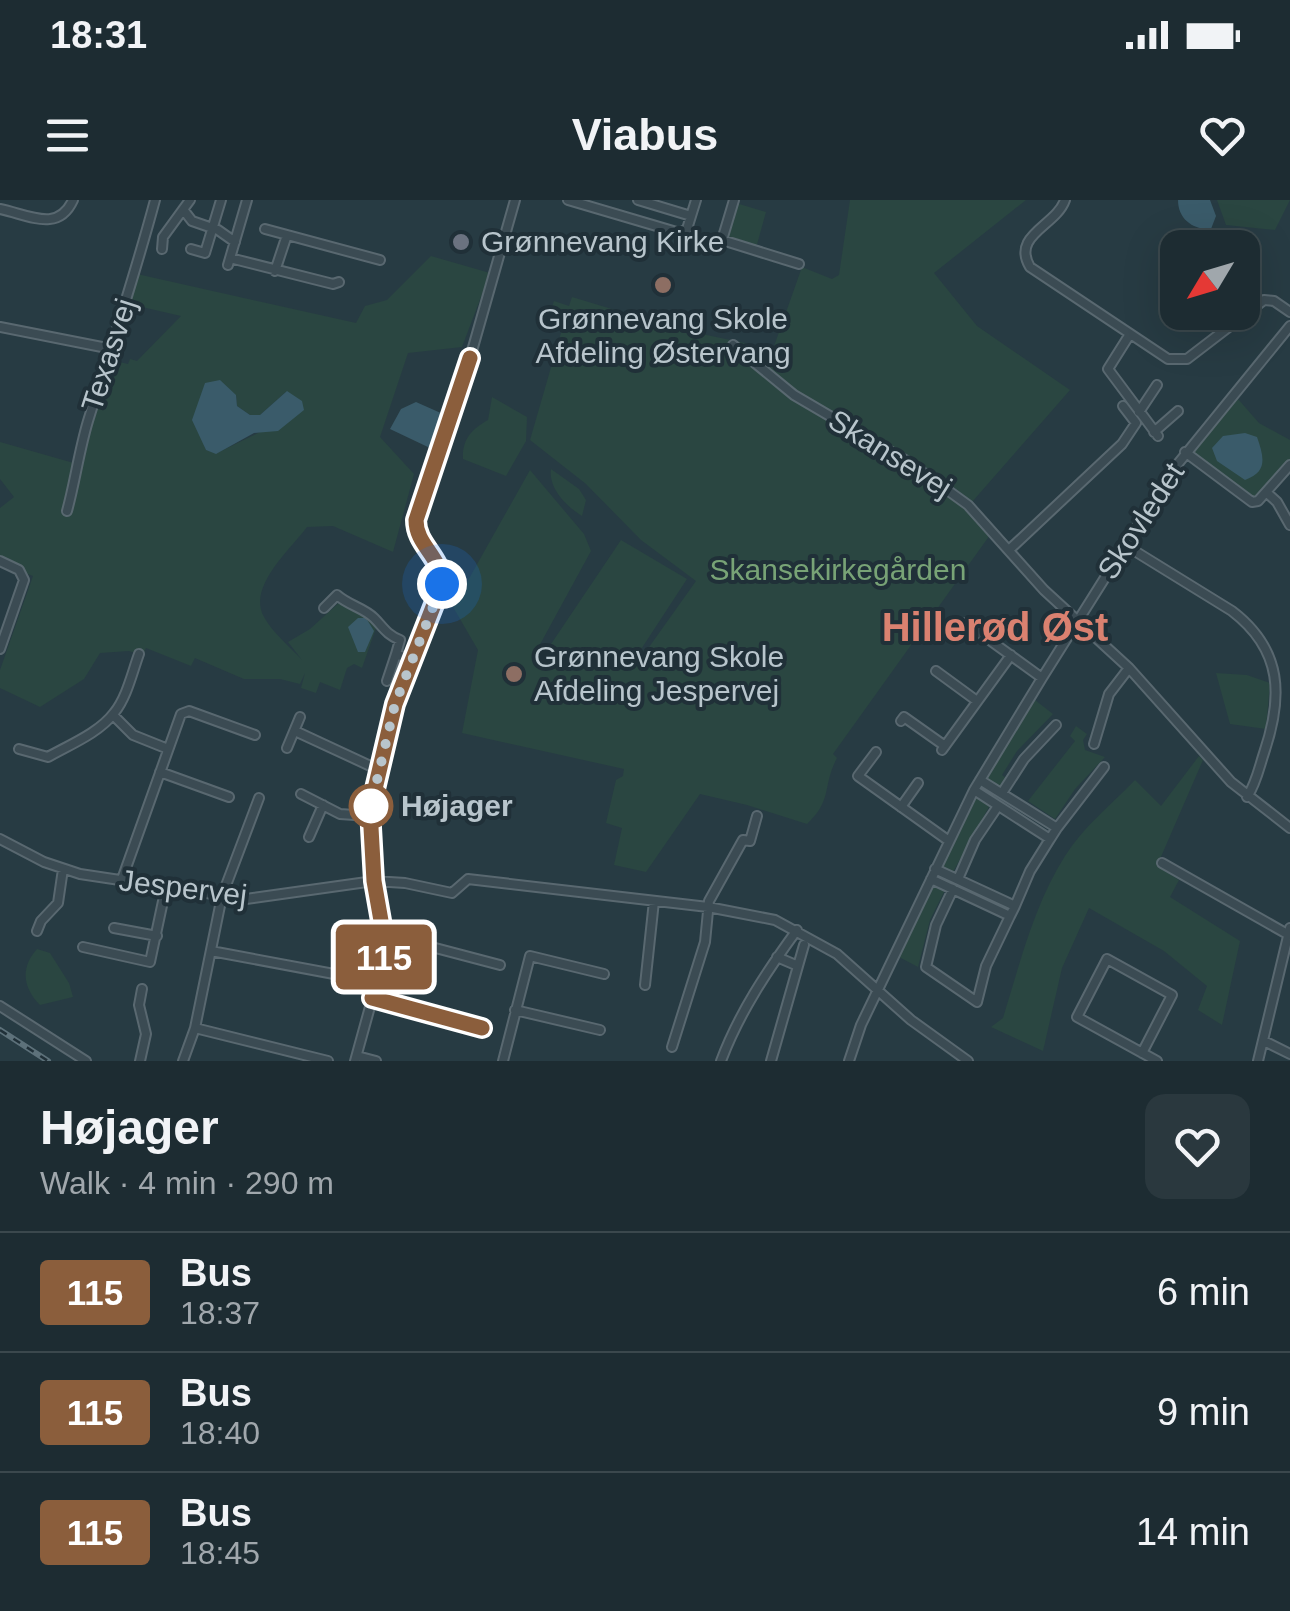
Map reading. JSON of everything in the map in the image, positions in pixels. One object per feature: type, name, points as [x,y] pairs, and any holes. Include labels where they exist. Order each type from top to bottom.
[{"type":"street","points":[[16,212],[19,200]]},
{"type":"street","points":[[0,208],[53,221],[67,214],[74,200]]},
{"type":"street","name":"Texasvej","points":[[67,511],[87,422],[156,200]]},
{"type":"street","points":[[162,248],[163,237],[190,200]]},
{"type":"street","points":[[191,249],[206,254],[221,200]]},
{"type":"street","points":[[247,200],[229,262],[339,282]]},
{"type":"street","points":[[376,1061],[356,1058],[386,949],[374,881],[370,816],[395,704],[442,584],[442,571],[417,534],[416,520],[470,358],[515,200]]},
{"type":"street","points":[[568,200],[680,233],[686,228],[696,200]]},
{"type":"street","points":[[638,200],[691,216]]},
{"type":"street","points":[[734,200],[722,240],[799,264]]},
{"type":"street","points":[[1065,200],[1059,213],[1029,237],[1025,260],[1168,359],[1181,361],[1264,300],[1274,300],[1290,312],[1290,324]]},
{"type":"street","points":[[184,212],[192,222],[213,228],[235,242]]},
{"type":"street","points":[[265,229],[380,260]]},
{"type":"street","points":[[276,270],[287,234]]},
{"type":"street","name":"Skovledet","points":[[849,1061],[877,991],[974,790],[1185,452],[1290,324]]},
{"type":"street","points":[[0,327],[112,348]]},
{"type":"street","points":[[1130,334],[1108,370],[1156,434],[1178,410]]},
{"type":"street","name":"Skansevej","points":[[734,345],[794,396],[932,476],[968,505],[1044,590],[1130,668],[1247,798],[1289,826]]},
{"type":"street","points":[[1139,412],[1158,385]]},
{"type":"street","points":[[1009,550],[1122,444],[1136,423],[1122,406]]},
{"type":"street","points":[[1185,452],[1248,501],[1258,501],[1290,465]]},
{"type":"street","points":[[1266,492],[1277,502],[1290,526]]},
{"type":"street","points":[[1126,546],[1232,611],[1265,646],[1276,681],[1276,710],[1247,798]]},
{"type":"street","points":[[0,562],[19,570],[24,580],[0,649]]},
{"type":"street","points":[[324,608],[337,594],[400,640],[387,681]]},
{"type":"street","points":[[966,622],[1042,678]]},
{"type":"street","points":[[19,749],[48,757],[113,716],[139,654]]},
{"type":"street","points":[[396,654],[412,660]]},
{"type":"street","points":[[901,721],[904,717],[943,748],[1010,655]]},
{"type":"street","points":[[1094,744],[1109,694],[1130,668]]},
{"type":"street","points":[[936,671],[978,701]]},
{"type":"street","points":[[121,882],[181,714],[186,711],[255,735]]},
{"type":"street","points":[[113,716],[133,735],[168,749]]},
{"type":"street","points":[[288,748],[300,717]]},
{"type":"street","points":[[1002,793],[1024,759],[1056,725]]},
{"type":"street","points":[[294,731],[379,770]]},
{"type":"street","points":[[876,752],[858,776],[949,842]]},
{"type":"street","points":[[952,889],[936,925],[926,967],[977,1002],[986,966],[1030,871],[1104,767]]},
{"type":"street","points":[[160,772],[229,797]]},
{"type":"street","points":[[980,780],[1057,828]]},
{"type":"street","points":[[901,807],[918,783]]},
{"type":"street","points":[[974,790],[1050,840]]},
{"type":"street","points":[[301,794],[340,814],[370,816]]},
{"type":"street","points":[[183,1061],[195,1028],[222,896],[259,798]]},
{"type":"street","points":[[309,837],[322,805]]},
{"type":"street","points":[[958,879],[998,806]]},
{"type":"street","points":[[672,1047],[705,942],[708,908],[743,840],[750,841],[758,816]]},
{"type":"street","name":"Jespervej","points":[[0,840],[63,869],[121,882],[222,896],[266,898],[374,881],[452,893],[468,879],[751,914],[798,930],[837,954],[877,991],[968,1061]]},
{"type":"street","points":[[1163,863],[1289,931],[1258,1061]]},
{"type":"street","points":[[37,931],[58,903],[63,869]]},
{"type":"street","points":[[936,869],[1015,906]]},
{"type":"street","points":[[931,878],[1010,916]]},
{"type":"street","points":[[84,947],[150,962],[166,888]]},
{"type":"street","points":[[645,985],[654,901]]},
{"type":"street","points":[[114,928],[157,936]]},
{"type":"street","points":[[721,1061],[744,1009],[798,930]]},
{"type":"street","points":[[386,935],[500,965]]},
{"type":"street","points":[[771,1061],[804,945]]},
{"type":"street","points":[[211,952],[350,976]]},
{"type":"street","points":[[504,1061],[530,956],[604,974]]},
{"type":"street","points":[[777,957],[798,966]]},
{"type":"street","points":[[1142,1053],[1172,995],[1108,959],[1078,1016],[1142,1053],[1157,1061]]},
{"type":"street","points":[[140,1061],[146,1034],[139,1004],[142,989]]},
{"type":"street","points":[[372,998],[482,1028]]},
{"type":"street","points":[[0,1006],[86,1061]]},
{"type":"street","points":[[516,1010],[600,1030]]},
{"type":"street","points":[[195,1028],[328,1061]]},
{"type":"street","points":[[1264,1041],[1290,1054]]},
{"type":"green space","name":"Skansekirkegården","points":[[850,200],[1026,200],[934,273],[977,326],[1070,390],[972,502],[941,477],[893,466],[917,475],[961,506],[990,535],[833,754],[837,758],[824,800],[807,824],[700,794],[646,872],[614,865],[622,828],[606,823],[616,780],[623,776],[624,769],[462,733],[478,650],[453,607],[530,470],[584,534],[591,551],[537,650],[637,664],[696,581],[641,540],[586,484],[530,440],[565,319],[550,313],[554,301],[569,306],[572,297],[678,329],[773,349],[802,267],[832,279],[839,275]]},
{"type":"green space","points":[[1217,200],[1290,200],[1275,230],[1226,225]]},
{"type":"green space","points":[[736,203],[766,212],[756,248],[726,240]]},
{"type":"green space","points":[[431,256],[490,273],[462,347],[408,353],[380,437],[414,474],[393,552],[333,526],[307,527],[273,569],[261,594],[260,605],[267,623],[302,660],[288,642],[310,629],[341,601],[371,618],[377,625],[362,668],[354,664],[347,668],[340,690],[320,682],[316,693],[301,688],[305,673],[300,684],[280,679],[244,679],[195,658],[191,666],[146,648],[143,655],[129,651],[100,653],[84,679],[40,707],[0,688],[0,670],[33,576],[0,563],[0,508],[14,497],[0,479],[0,442],[77,464],[111,360],[128,364],[130,359],[137,361],[181,316],[129,304],[137,274],[356,323],[365,306],[387,300]],"holes":[[[287,391],[264,430],[217,453],[206,450],[202,438],[236,395],[237,406],[250,415],[260,415]]]},
{"type":"green space","points":[[492,397],[527,417],[526,441],[506,476],[463,459],[469,435],[488,420]]},
{"type":"green space","points":[[1238,399],[1259,423],[1290,440],[1290,460],[1253,499],[1192,451]]},
{"type":"green space","points":[[551,469],[579,489],[586,500],[582,516],[560,496],[552,483]]},
{"type":"green space","points":[[621,540],[687,579],[636,657],[549,647]]},
{"type":"green space","points":[[1216,673],[1247,675],[1270,683],[1266,729],[1230,724]]},
{"type":"green space","points":[[1035,700],[1053,714],[1017,751],[1002,775],[1007,779],[1001,788],[986,779]]},
{"type":"green space","points":[[1076,726],[1087,734],[1083,740],[1085,750],[1105,757],[1075,789],[1055,819],[1028,801],[1075,741],[1070,736]]},
{"type":"green space","points":[[1199,756],[1203,760],[1157,866],[1179,880],[1170,897],[1240,941],[1222,1025],[1198,1010],[1207,986],[1164,951],[1089,908],[1062,968],[1043,1051],[991,1027],[1003,1018],[1036,914],[1072,845],[1135,780],[1161,806]]},
{"type":"green space","points":[[977,797],[990,805],[953,872],[942,868]]},
{"type":"green space","points":[[934,885],[945,890],[930,920],[918,967],[899,957]]},
{"type":"green space","points":[[37,949],[50,953],[73,997],[40,1005],[34,998],[27,985],[26,971]]},
{"type":"water","points":[[1178,200],[1210,200],[1216,216],[1211,229],[1188,222]]},
{"type":"water","points":[[220,380],[236,395],[237,406],[250,415],[260,415],[287,391],[302,401],[304,410],[278,431],[254,433],[216,454],[206,450],[192,420],[205,383]]},
{"type":"water","points":[[416,402],[443,414],[430,448],[390,429],[401,409]]},
{"type":"water","points":[[1245,433],[1257,437],[1262,457],[1258,473],[1245,480],[1217,461],[1212,448],[1223,436]]},
{"type":"water","points":[[358,618],[366,618],[374,631],[365,652],[358,652],[348,627]]},
{"type":"railway","points":[[0,1030],[48,1061]]},
{"type":"bus line","name":"115","points":[[470,358],[416,520],[417,534],[442,571],[442,584],[395,704],[370,816],[374,881],[386,935],[386,949],[372,998],[482,1028]]},
{"type":"place","name":"Grønnevang Kirke","points":[[461,242]]},
{"type":"place","name":"Grønnevang Skole Afdeling Østervang","points":[[663,285]]},
{"type":"place","name":"Grønnevang Skole Afdeling Jespervej","points":[[514,674]]},
{"type":"place","name":"Højager","points":[[371,806]]},
{"type":"district","name":"Hillerød Øst","points":[[995,627]]},
{"type":"route","points":[[371,806],[370,810],[395,704],[442,584]]}]
